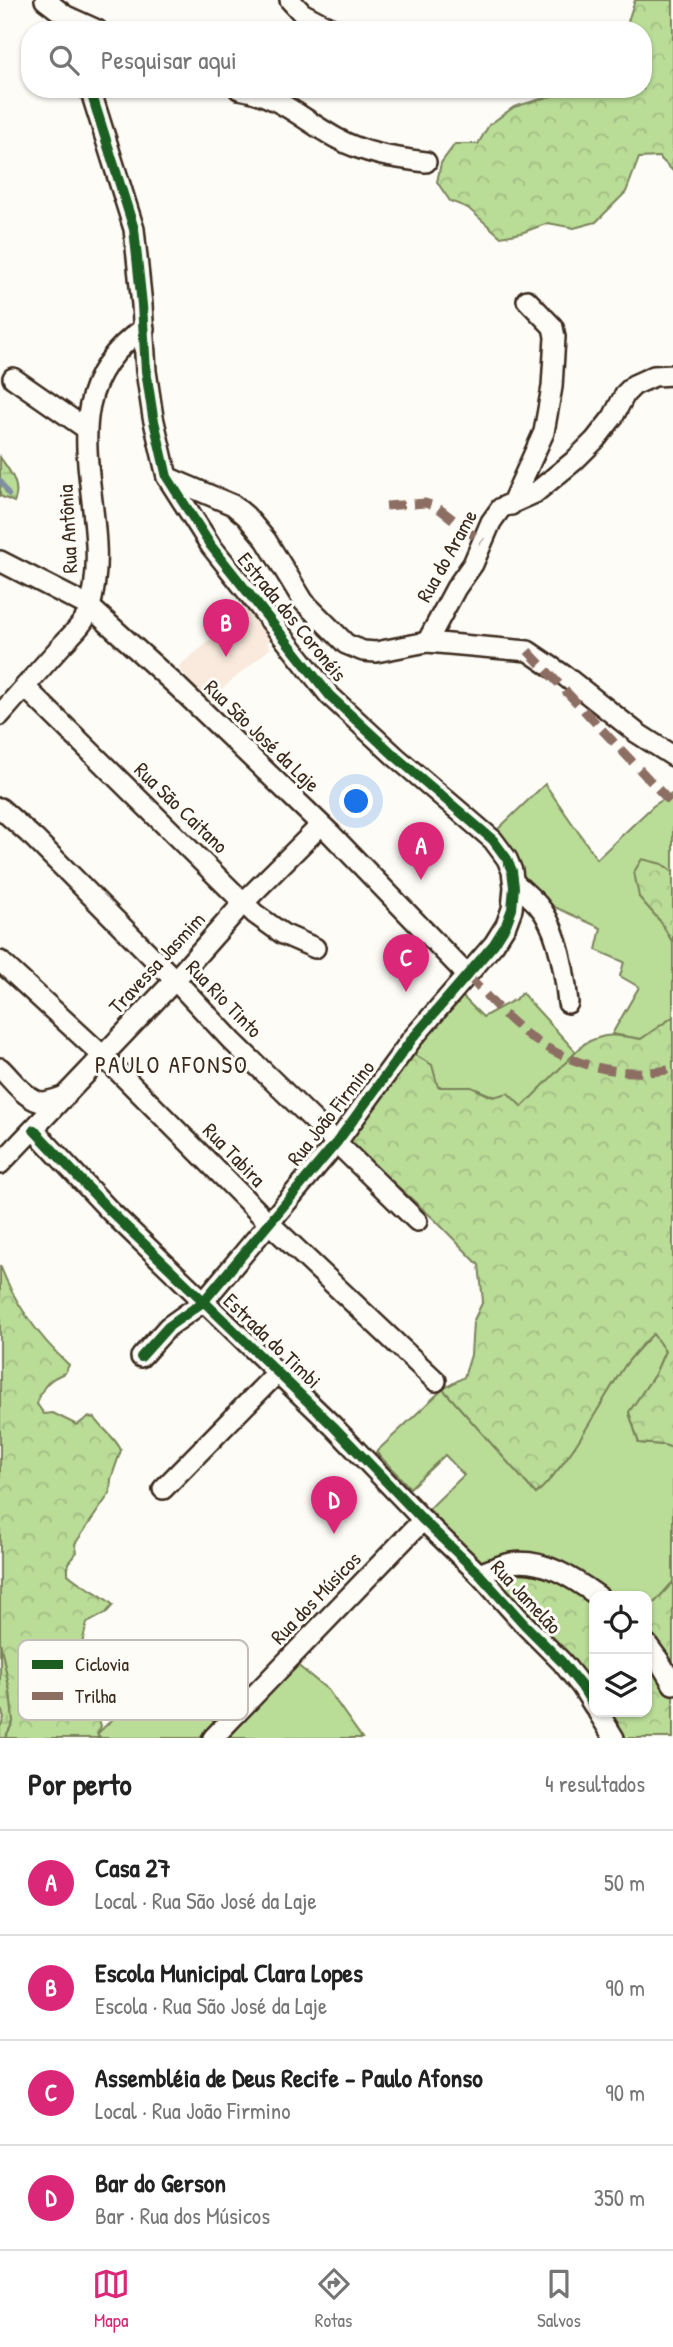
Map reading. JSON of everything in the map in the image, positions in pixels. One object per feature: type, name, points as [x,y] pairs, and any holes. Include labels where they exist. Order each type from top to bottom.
[{"type":"street","points":[[45,0],[69,15]]},
{"type":"street","points":[[290,0],[302,13],[317,21]]},
{"type":"street","name":"Estrada dos Coronéis","points":[[93,98],[134,229],[146,371],[167,477],[211,546],[330,696],[484,832],[507,859],[513,876],[548,919],[555,938],[568,1003]]},
{"type":"street","points":[[269,98],[365,152],[426,162]]},
{"type":"street","points":[[511,505],[544,432],[552,387],[555,337],[553,327],[527,300]]},
{"type":"street","name":"Rua Antônia","points":[[0,715],[82,622],[90,607],[96,541],[85,428],[101,371],[127,339],[144,328]]},
{"type":"street","name":"Rua do Arame","points":[[427,642],[456,588],[473,564],[491,522],[501,508],[535,493],[595,440],[634,385],[654,376],[673,375]]},
{"type":"street","points":[[13,378],[85,428]]},
{"type":"street","points":[[167,477],[233,505],[246,516],[266,540],[304,602],[334,635],[346,644],[363,651],[376,652],[427,642],[528,651],[673,757]]},
{"type":"street","name":"Rua São José da Laje","points":[[0,561],[90,607],[178,687],[321,825],[467,975]]},
{"type":"street","name":"Rua São Caitano","points":[[25,687],[269,925],[315,948]]},
{"type":"street","name":"Rua Rio Tinto","points":[[0,808],[36,839],[232,1041],[417,1221]]},
{"type":"street","name":"Travessa Jasmim","points":[[0,1164],[175,980],[244,902],[321,825]]},
{"type":"street","name":"Rua João Firmino","points":[[141,1357],[169,1327],[203,1302],[270,1224],[337,1142],[412,1039],[494,944],[512,909],[513,876]]},
{"type":"street","name":"Rua Tabira","points":[[0,961],[102,1055],[270,1224],[436,1381]]},
{"type":"street","points":[[0,1068],[37,1101],[45,1102],[66,1096]]},
{"type":"street","name":"Estrada do Timbi","points":[[34,1130],[110,1211],[333,1426],[424,1520]]},
{"type":"street","points":[[163,1489],[277,1373]]},
{"type":"street","name":"Rua Jamelão","points":[[424,1520],[562,1662],[589,1698]]},
{"type":"street","name":"Rua dos Músicos","points":[[248,1701],[424,1520]]},
{"type":"street","points":[[479,1574],[509,1563],[527,1562],[549,1567],[590,1591]]},
{"type":"street","points":[[652,1652],[673,1684]]},
{"type":"street","points":[[601,1717],[614,1738]]},
{"type":"street","name":"Rua dos Músicos","points":[[212,1738],[230,1720]]},
{"type":"shaded area","points":[[248,609],[272,638],[267,643],[271,648],[206,702],[178,667]]},
{"type":"green space","points":[[635,0],[673,0],[673,171],[659,157],[639,158],[626,192],[596,222],[574,228],[548,223],[501,237],[468,208],[450,201],[437,182],[441,163],[455,144],[478,144],[489,125],[514,107],[544,98],[652,98],[652,21],[628,21]]},
{"type":"green space","points":[[0,457],[15,484],[14,502],[0,496]]},
{"type":"green space","points":[[545,784],[597,859],[653,806],[673,793],[673,872],[662,864],[639,897],[661,922],[673,943],[673,1017],[641,1039],[612,1034],[639,987],[620,976],[624,962],[596,950],[601,928],[524,893],[495,832]]},
{"type":"green space","points":[[642,859],[662,864],[673,872],[673,943],[661,922],[639,897],[634,872]]},
{"type":"green space","points":[[459,993],[483,1017],[522,993],[576,1052],[522,1108],[471,1087],[438,1087],[410,1052]]},
{"type":"green space","points":[[673,1017],[673,1448],[639,1443],[629,1412],[655,1374],[665,1351],[653,1334],[627,1363],[573,1450],[536,1494],[443,1389],[464,1377],[471,1355],[473,1322],[483,1301],[479,1265],[435,1220],[345,1139],[410,1052],[432,1065],[438,1087],[471,1087],[493,1097],[508,1093],[522,1107],[584,1044],[612,1036],[641,1039]]},
{"type":"green space","points":[[0,1265],[28,1319],[69,1365],[65,1373],[46,1384],[37,1404],[44,1414],[53,1413],[77,1425],[88,1417],[95,1418],[121,1450],[111,1479],[110,1493],[75,1544],[77,1552],[68,1563],[68,1574],[113,1605],[106,1613],[87,1623],[83,1640],[18,1640],[18,1720],[99,1720],[101,1726],[97,1734],[100,1738],[5,1738],[13,1722],[0,1642]]},
{"type":"green space","points":[[653,1333],[665,1351],[655,1374],[629,1413],[639,1443],[673,1448],[673,1582],[652,1605],[652,1591],[603,1591],[594,1583],[480,1567],[429,1509],[464,1475],[445,1455],[410,1488],[376,1452],[443,1389],[536,1494],[573,1449],[627,1363]]},
{"type":"green space","points":[[534,1569],[589,1597],[589,1690],[491,1578],[498,1573]]},
{"type":"green space","points":[[673,1582],[673,1667],[652,1639],[652,1605]]},
{"type":"green space","points":[[0,1642],[13,1722],[5,1738],[0,1738],[0,1727],[4,1718],[0,1705]]},
{"type":"green space","points":[[652,1660],[673,1693],[673,1738],[621,1738],[607,1717],[652,1717]]},
{"type":"green space","points":[[296,1664],[328,1690],[362,1738],[222,1738],[240,1720],[248,1720],[248,1712]]},
{"type":"green space","points":[[112,1720],[217,1720],[200,1738],[101,1738],[97,1734]]},
{"type":"waterway","points":[[0,480],[9,495]]},
{"type":"marked path","points":[[386,506],[425,503],[437,507],[482,542]]},
{"type":"marked path","points":[[528,651],[673,805]]},
{"type":"marked path","points":[[467,975],[525,1033],[558,1054],[595,1067],[615,1070],[654,1072],[673,1069]]},
{"type":"cycle path","points":[[93,98],[134,229],[146,371],[167,477],[211,546],[330,696],[493,840],[507,859],[514,887],[512,909],[494,944],[412,1039],[337,1142],[203,1302],[168,1327],[141,1357]]},
{"type":"cycle path","points":[[34,1130],[110,1211],[333,1426],[479,1574],[562,1662],[589,1698]]},
{"type":"place","name":"Escola Municipal Clara Lopes","points":[[226,657]]},
{"type":"place","name":"Casa 27","points":[[421,880]]},
{"type":"place","name":"Assembléia de Deus Recife - Paulo Afonso","points":[[406,992]]},
{"type":"place","name":"Bar do Gerson","points":[[334,1534]]},
{"type":"district","name":"PAULO AFONSO","points":[[172,1065]]}]
